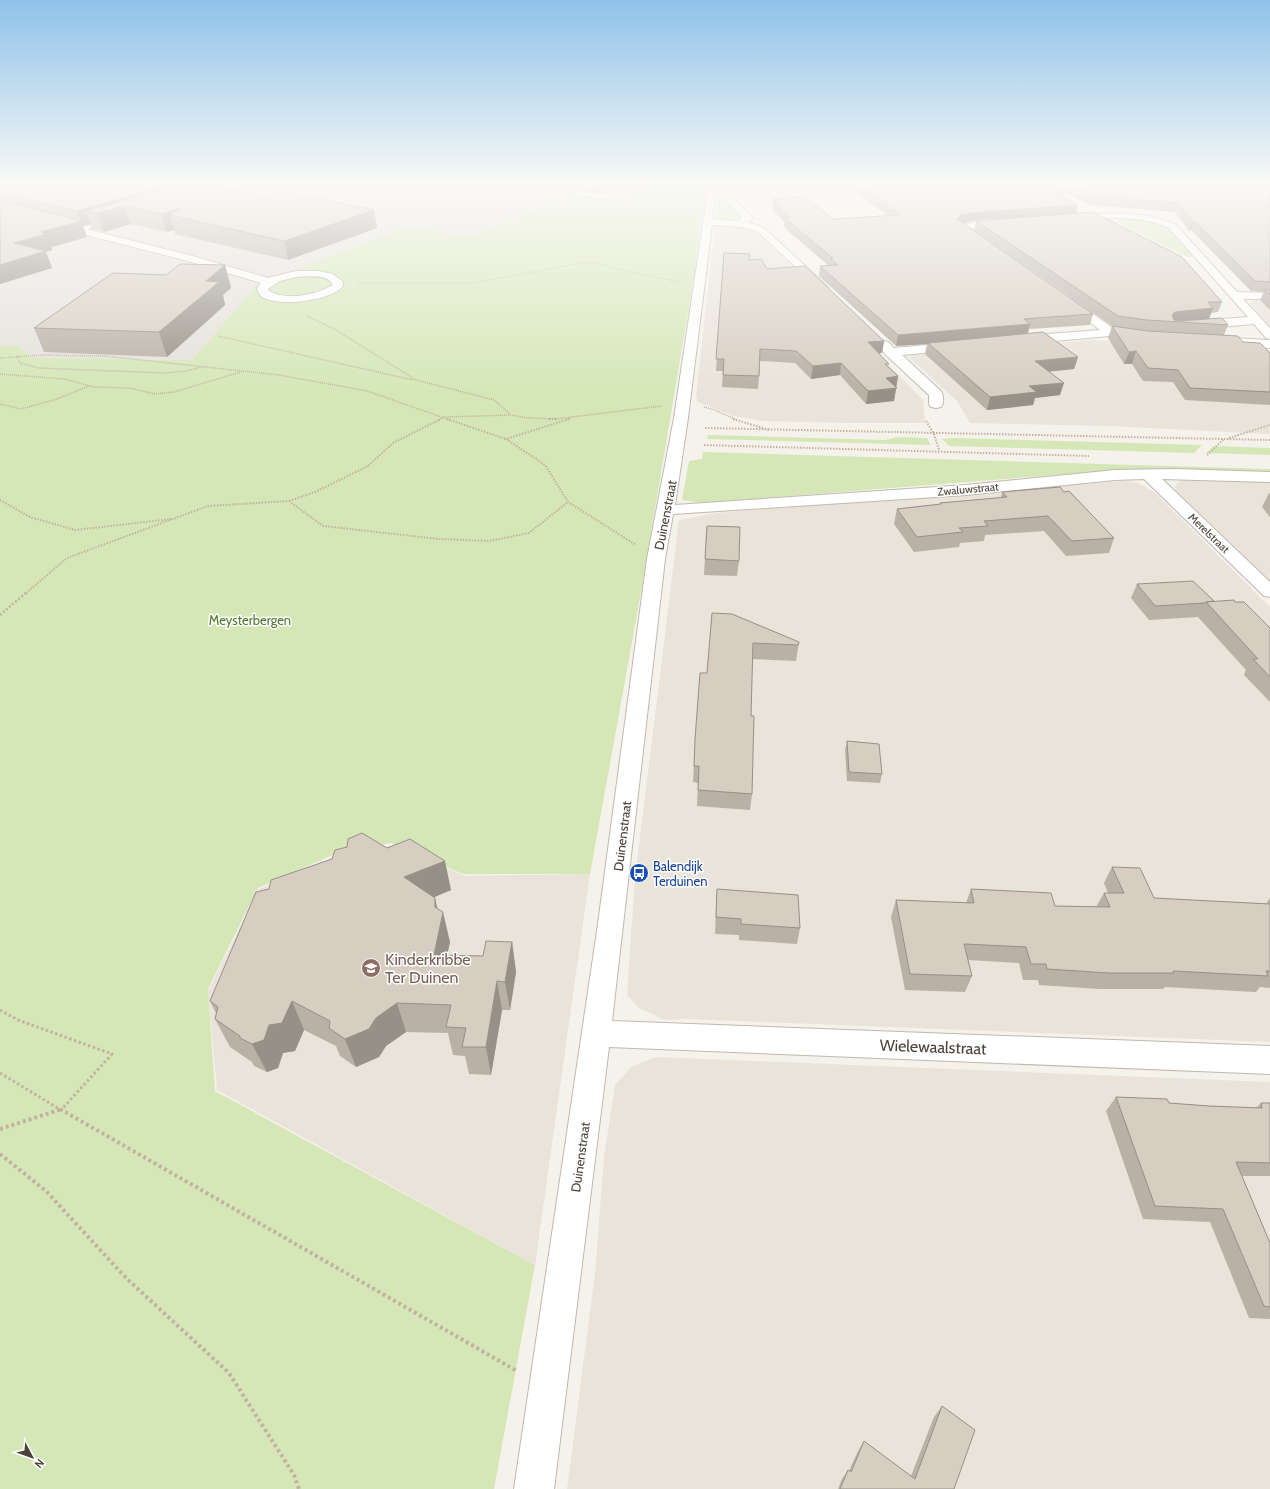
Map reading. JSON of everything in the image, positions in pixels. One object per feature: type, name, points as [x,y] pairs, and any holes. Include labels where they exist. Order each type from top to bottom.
[{"type":"street","points":[[166,252],[269,282]]},
{"type":"street","name":"Duinenstraat","points":[[534,1489],[596,1033],[656,559],[666,510],[683,404],[704,252]]},
{"type":"street","points":[[786,252],[829,292]]},
{"type":"street","points":[[1196,252],[1270,335]]},
{"type":"street","points":[[192,259],[284,276],[319,274],[335,278],[338,282],[338,286],[333,290],[319,295],[300,298],[276,298],[264,294],[262,288],[269,282],[284,276]]},
{"type":"street","points":[[1186,259],[1214,273]]},
{"type":"street","points":[[1059,295],[1112,333]]},
{"type":"street","points":[[1234,295],[1270,296]]},
{"type":"street","points":[[1188,326],[1257,320]]},
{"type":"street","points":[[1009,341],[1112,333],[1150,333]]},
{"type":"street","points":[[876,338],[936,394],[936,404]]},
{"type":"street","points":[[1222,341],[1270,344]]},
{"type":"street","points":[[890,352],[970,345]]},
{"type":"street","name":"Zwaluwstraat","points":[[666,510],[966,490],[1115,475],[1270,477]]},
{"type":"street","name":"Merelstraat","points":[[1149,475],[1270,592]]},
{"type":"street","name":"Wielewaalstraat","points":[[596,1033],[1270,1060]]},
{"type":"path","points":[[338,282],[468,283],[491,281],[580,263],[596,263],[625,271],[699,286]]},
{"type":"path","points":[[276,298],[280,303],[336,330],[416,380]]},
{"type":"path","points":[[218,336],[416,380],[494,400],[511,415]]},
{"type":"path","points":[[0,358],[44,355],[104,356],[279,375],[367,391],[506,439],[545,465],[568,502],[656,559]]},
{"type":"path","points":[[17,356],[20,363],[38,368],[164,373],[187,371],[206,366]]},
{"type":"path","points":[[0,374],[64,379],[90,386],[130,388],[154,394],[174,392],[219,380],[245,371]]},
{"type":"path","points":[[0,404],[21,409],[54,400],[90,386]]},
{"type":"path","points":[[0,615],[67,558],[208,506],[289,501],[315,492],[368,466],[393,443],[444,417],[511,415],[528,418],[555,419],[683,404],[708,407],[731,418],[774,431]]},
{"type":"path","points":[[506,439],[579,416]]},
{"type":"path","points":[[1207,454],[1224,439],[1270,425]]},
{"type":"path","points":[[705,428],[774,431],[1270,440]]},
{"type":"path","points":[[934,434],[940,451]]},
{"type":"path","points":[[704,445],[1096,456]]},
{"type":"path","points":[[0,500],[30,517],[75,530],[175,518]]},
{"type":"path","points":[[289,501],[323,526],[439,539],[489,542],[529,534],[568,502]]},
{"type":"path","points":[[0,1010],[18,1020],[112,1054],[61,1110],[0,1129]]},
{"type":"path","points":[[0,1073],[61,1110],[547,1388]]},
{"type":"path","points":[[0,1154],[46,1191],[126,1278],[229,1374],[294,1475],[299,1489]]},
{"type":"shaded area","points":[[0,252],[339,252],[256,285],[192,360],[33,358],[18,346],[0,346]]},
{"type":"shaded area","points":[[712,252],[777,252],[923,400],[925,423],[762,421],[734,416],[698,402],[696,396]]},
{"type":"shaded area","points":[[1257,299],[1270,299],[1270,326],[1251,305],[1250,302]]},
{"type":"shaded area","points":[[1090,340],[1260,349],[1270,352],[1270,434],[1109,426],[970,423],[957,401],[907,356]]},
{"type":"shaded area","points":[[1188,479],[1270,482],[1270,580],[1176,491],[1175,486],[1179,481]]},
{"type":"shaded area","points":[[1125,481],[1138,483],[1154,492],[1270,607],[1270,1042],[686,1019],[665,1020],[639,1008],[627,995],[635,878],[679,520],[716,513]]},
{"type":"shaded area","points":[[396,845],[465,876],[590,874],[535,1265],[217,1090],[208,991],[259,889],[336,856]]},
{"type":"shaded area","points":[[656,1057],[1270,1082],[1270,1489],[567,1489],[595,1274],[604,1157],[615,1085],[631,1067]]},
{"type":"green space","name":"Meysterbergen","points":[[339,252],[697,252],[640,598],[590,874],[463,874],[391,843],[335,854],[258,888],[208,989],[215,1091],[535,1265],[494,1489],[0,1489],[0,346],[18,346],[33,358],[192,360],[256,285]]},
{"type":"green space","points":[[1178,252],[1191,252],[1194,256],[1189,257]]},
{"type":"green space","points":[[708,435],[885,440],[898,437],[927,438],[931,445],[707,439]]},
{"type":"green space","points":[[952,438],[1202,445],[1194,453],[949,446],[942,439]]},
{"type":"green space","points":[[1214,446],[1270,448],[1270,455],[1206,453]]},
{"type":"green space","points":[[703,452],[1270,469],[1270,473],[1129,471],[1080,473],[701,503],[682,500],[689,461],[702,459]]},
{"type":"building","points":[[0,252],[41,252],[0,265]]},
{"type":"building","points":[[826,252],[1005,252],[1093,314],[1024,319],[1030,324],[898,335],[820,266],[838,265],[830,258],[833,258]]},
{"type":"building","points":[[1023,252],[1173,252],[1182,257],[1222,302],[1208,302],[1213,308],[1175,312],[1172,315],[1174,320],[1179,321],[1222,318],[1228,325],[1147,320],[1118,316]]},
{"type":"building","points":[[1226,252],[1270,252],[1270,282],[1255,281]]},
{"type":"building","points":[[724,253],[750,254],[749,260],[761,259],[767,269],[805,266],[884,341],[868,342],[889,364],[885,364],[898,376],[886,378],[897,388],[868,391],[841,363],[813,366],[796,351],[760,349],[759,376],[723,375],[724,359],[716,359]]},
{"type":"building","points":[[180,264],[225,265],[206,281],[219,282],[159,332],[34,328],[113,273],[166,275]]},
{"type":"building","points":[[1265,290],[1270,290],[1270,295]]},
{"type":"building","points":[[1112,326],[1147,331],[1238,336],[1243,342],[1260,343],[1270,353],[1270,392],[1190,388],[1178,370],[1148,368],[1136,351],[1129,352]]},
{"type":"building","points":[[1043,332],[1078,357],[1035,361],[1064,383],[1029,386],[1037,392],[990,397],[928,343]]},
{"type":"building","points":[[1060,487],[1064,492],[1069,491],[1114,538],[1072,541],[1048,516],[984,521],[988,526],[959,528],[963,532],[917,537],[897,509],[941,504],[940,503],[1007,497],[1002,492]]},
{"type":"building","points":[[707,526],[740,527],[739,561],[705,559]]},
{"type":"building","points":[[1193,581],[1214,601],[1205,603],[1155,606],[1137,584]]},
{"type":"building","points":[[1234,600],[1235,602],[1244,602],[1270,628],[1270,677],[1253,659],[1258,659],[1206,602]]},
{"type":"building","points":[[712,613],[732,614],[799,642],[798,645],[753,643],[751,716],[754,716],[752,794],[698,790],[699,766],[694,766],[700,673],[707,673]]},
{"type":"building","points":[[847,741],[879,744],[882,774],[849,772]]},
{"type":"building","points":[[362,833],[387,848],[410,839],[445,861],[404,877],[435,898],[435,907],[443,912],[434,955],[483,956],[486,941],[512,942],[505,982],[497,981],[486,1047],[462,1047],[466,1028],[446,1027],[451,1005],[397,1003],[376,1018],[369,1029],[345,1039],[329,1028],[330,1021],[292,1001],[282,1023],[269,1025],[264,1040],[252,1044],[240,1038],[240,1036],[215,1019],[218,1007],[210,1001],[256,892],[269,889],[271,880],[332,859],[335,850],[347,847],[348,839]]},
{"type":"building","points":[[1112,867],[1140,868],[1154,898],[1270,904],[1270,971],[1266,971],[1268,976],[1173,971],[1174,973],[1109,973],[1047,969],[1046,964],[1031,964],[1026,947],[964,944],[972,976],[910,974],[896,900],[974,903],[971,889],[1051,893],[1055,906],[1110,907],[1104,893],[1124,893]]},
{"type":"building","points":[[717,889],[798,895],[800,928],[741,924],[741,919],[716,917]]},
{"type":"building","points":[[1116,1097],[1167,1099],[1169,1103],[1209,1106],[1262,1108],[1261,1103],[1270,1103],[1270,1163],[1236,1162],[1270,1243],[1270,1307],[1264,1306],[1223,1209],[1155,1206]]},
{"type":"building","points":[[942,1406],[975,1430],[954,1489],[840,1489],[848,1470],[851,1472],[864,1441],[915,1479]]},
{"type":"place","name":"Balendijk Terduinen","points":[[639,873]]},
{"type":"place","name":"Kinderkribbe Ter Duinen","points":[[371,968]]}]
